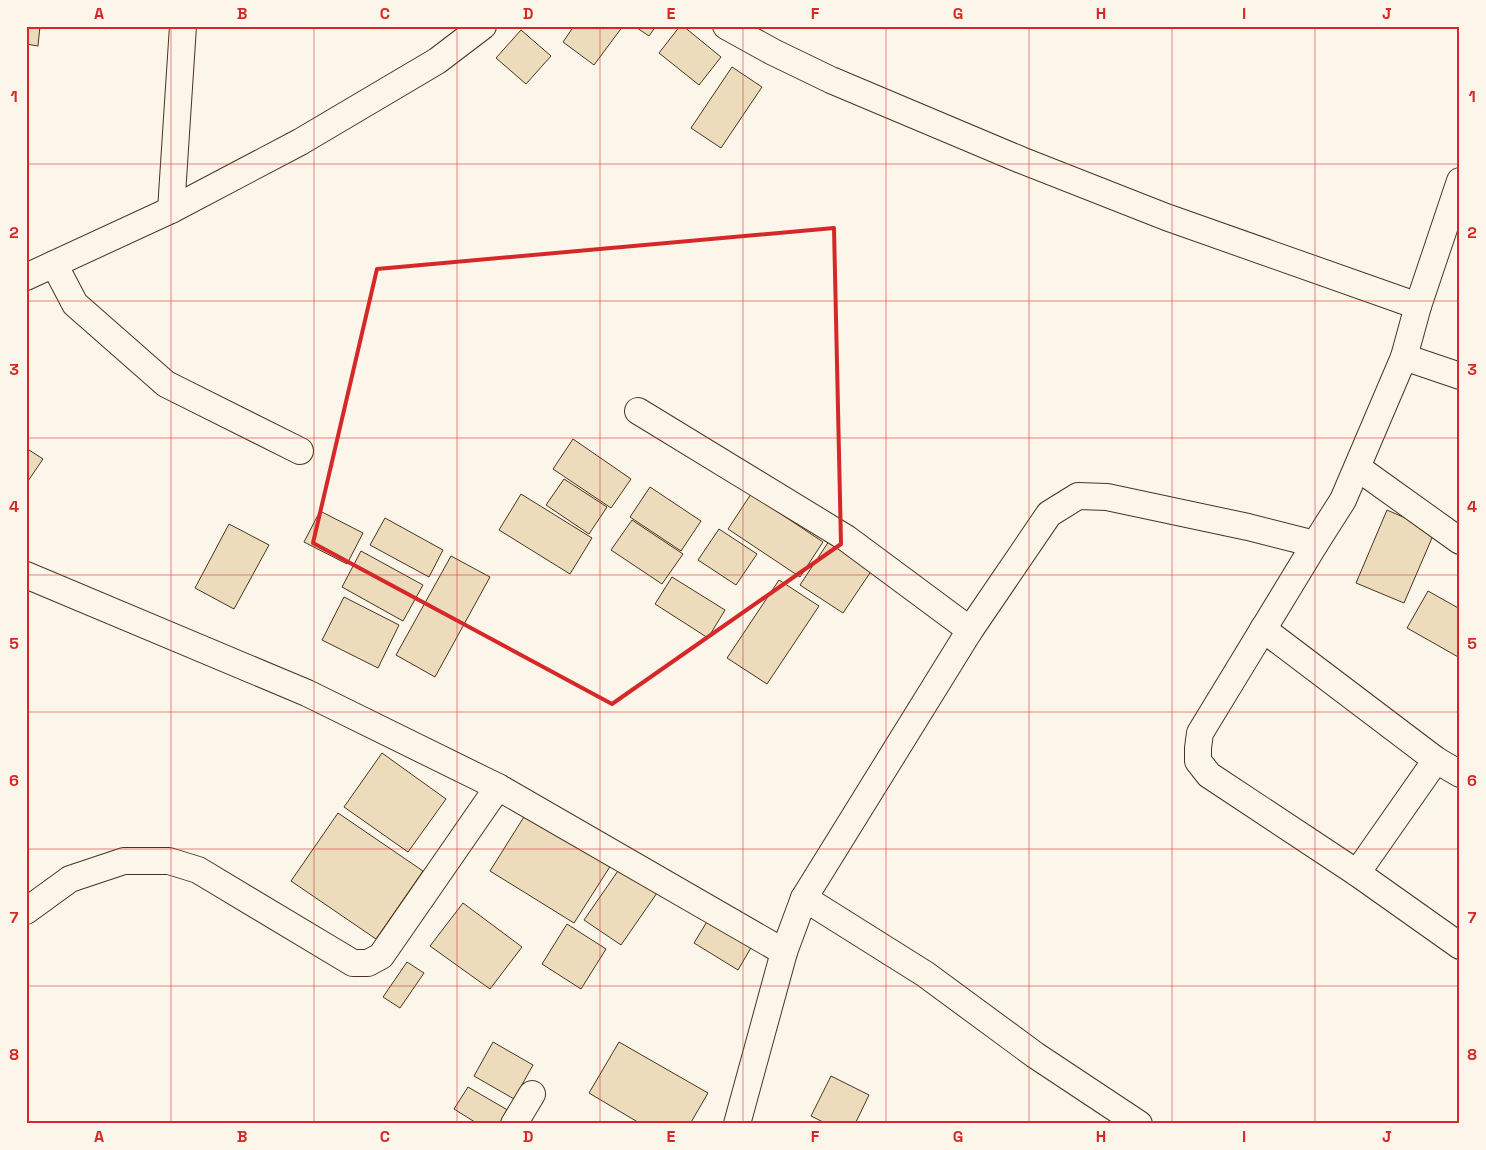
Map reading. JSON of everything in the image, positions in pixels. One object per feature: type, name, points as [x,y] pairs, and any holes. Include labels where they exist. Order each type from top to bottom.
[{"type":"street","points":[[170,210],[183,26]]},
{"type":"street","points":[[26,277],[170,210],[300,142],[437,61],[483,26]]},
{"type":"street","points":[[726,26],[773,52],[831,80],[1021,160],[1166,217],[1418,306]]},
{"type":"street","points":[[1460,180],[1418,306],[1404,357],[1358,468],[1343,500],[1200,733],[1198,748],[1198,761],[1209,775],[1357,873],[1460,946]]},
{"type":"street","points":[[54,264],[75,304],[166,384],[300,451]]},
{"type":"street","points":[[1404,357],[1460,376]]},
{"type":"street","points":[[638,411],[846,538],[970,630]]},
{"type":"street","points":[[1358,468],[1460,541]]},
{"type":"street","points":[[736,1124],[784,952],[804,898],[970,630],[1049,514],[1078,496],[1108,497],[1256,529],[1315,544]]},
{"type":"street","points":[[26,574],[307,693],[498,788],[784,952]]},
{"type":"street","points":[[1263,629],[1436,760],[1460,774]]},
{"type":"street","points":[[1357,873],[1436,760]]},
{"type":"street","points":[[26,911],[70,879],[124,861],[169,861],[198,870],[353,963],[368,963],[381,956],[498,788]]},
{"type":"street","points":[[804,898],[925,974],[1035,1055],[1138,1124]]},
{"type":"street","points":[[514,1124],[532,1094]]},
{"type":"highlighted area","points":[[834,228],[841,544],[612,704],[313,543],[377,269]]},
{"type":"building","points":[[26,26],[40,26],[38,46],[26,44]]},
{"type":"building","points":[[574,26],[623,26],[594,65],[563,42]]},
{"type":"building","points":[[634,26],[656,26],[649,36]]},
{"type":"building","points":[[680,26],[683,26],[721,57],[699,85],[659,53]]},
{"type":"building","points":[[521,30],[551,56],[526,84],[496,58]]},
{"type":"building","points":[[732,67],[762,87],[721,148],[691,128]]},
{"type":"building","points":[[573,439],[631,479],[611,508],[553,469]]},
{"type":"building","points":[[26,448],[43,459],[26,484]]},
{"type":"building","points":[[564,479],[607,507],[589,534],[546,505]]},
{"type":"building","points":[[650,487],[701,521],[681,551],[630,517]]},
{"type":"building","points":[[521,494],[592,538],[570,574],[499,530]]},
{"type":"building","points":[[751,494],[823,542],[800,577],[728,529]]},
{"type":"building","points":[[1387,510],[1435,531],[1404,603],[1356,583]]},
{"type":"building","points":[[320,511],[363,533],[347,564],[304,542]]},
{"type":"building","points":[[385,518],[443,550],[429,577],[370,545]]},
{"type":"building","points":[[632,520],[683,554],[662,584],[611,550]]},
{"type":"building","points":[[229,524],[269,545],[234,609],[195,588]]},
{"type":"building","points":[[719,529],[757,554],[736,585],[698,560]]},
{"type":"building","points":[[831,538],[874,567],[843,613],[800,585]]},
{"type":"building","points":[[361,551],[423,585],[403,621],[342,587]]},
{"type":"building","points":[[451,556],[490,577],[435,677],[396,655]]},
{"type":"building","points":[[672,577],[725,610],[708,638],[655,604]]},
{"type":"building","points":[[779,580],[819,606],[767,684],[727,658]]},
{"type":"building","points":[[1428,591],[1460,609],[1460,658],[1407,628]]},
{"type":"building","points":[[344,597],[399,625],[378,668],[322,640]]},
{"type":"building","points":[[382,753],[446,799],[408,852],[344,807]]},
{"type":"building","points":[[527,812],[611,865],[574,923],[490,871]]},
{"type":"building","points":[[338,813],[423,871],[376,939],[291,881]]},
{"type":"building","points":[[620,868],[657,893],[621,945],[584,920]]},
{"type":"building","points":[[463,903],[522,947],[490,989],[430,946]]},
{"type":"building","points":[[708,920],[752,946],[738,970],[694,943]]},
{"type":"building","points":[[567,924],[606,949],[581,989],[542,964]]},
{"type":"building","points":[[407,962],[424,973],[400,1008],[383,997]]},
{"type":"building","points":[[493,1042],[533,1065],[514,1099],[474,1076]]},
{"type":"building","points":[[619,1042],[708,1093],[690,1124],[641,1124],[589,1093]]},
{"type":"building","points":[[831,1076],[869,1095],[855,1124],[827,1124],[811,1116]]},
{"type":"building","points":[[468,1087],[511,1112],[504,1124],[478,1124],[454,1109]]}]
